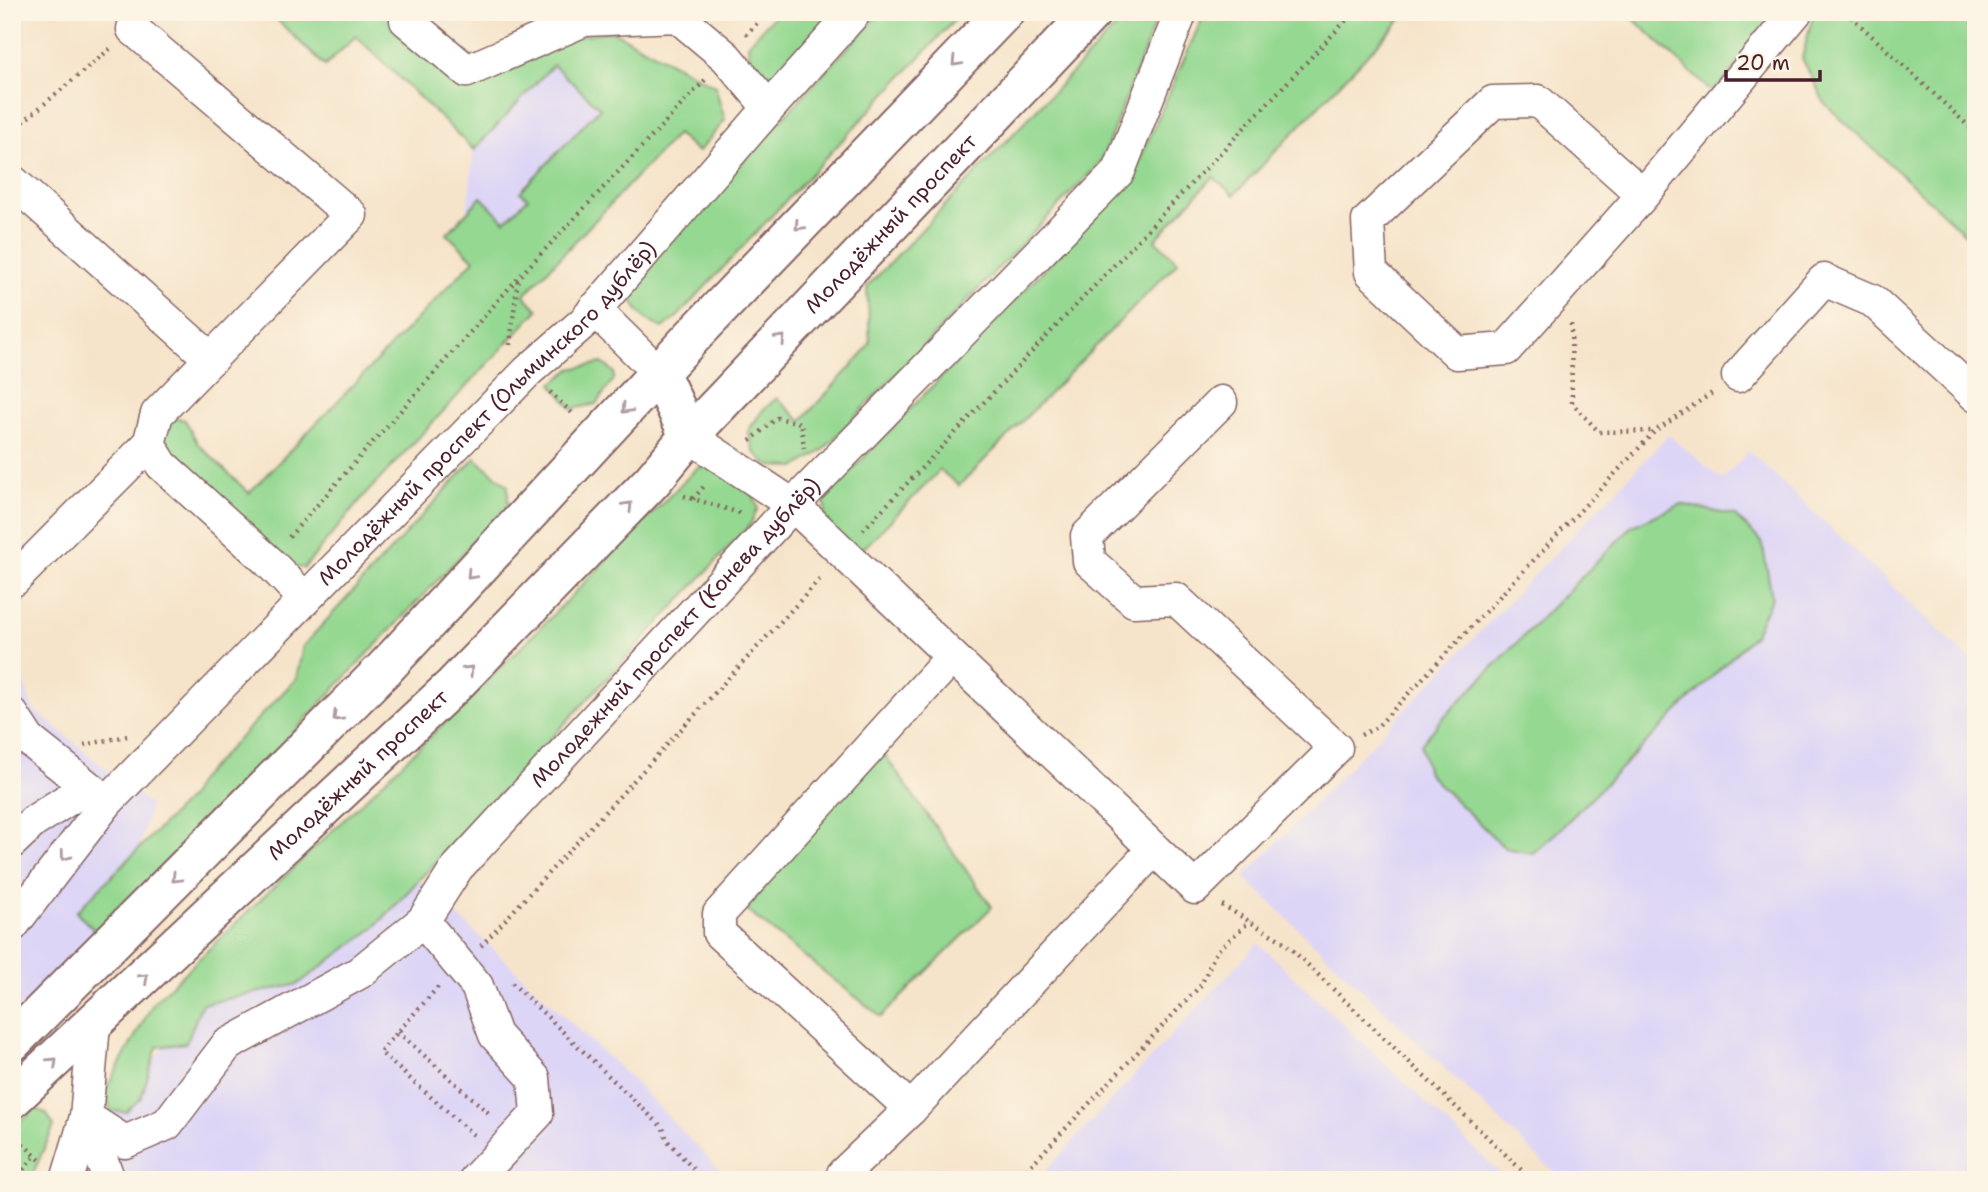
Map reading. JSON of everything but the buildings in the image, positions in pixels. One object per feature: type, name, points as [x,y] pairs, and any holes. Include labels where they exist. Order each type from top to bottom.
[{"type":"main road","points":[[12,1042],[385,668],[691,338],[1004,12]]},
{"type":"main road","name":"Молодёжный проспект","points":[[12,1099],[454,685],[652,481],[689,436],[1092,12]]},
{"type":"main road","points":[[660,374],[689,436]]},
{"type":"street","name":"Молодёжный проспект (Ольминского дублёр)","points":[[97,794],[305,599],[528,371],[584,322],[768,108],[855,12]]},
{"type":"street","name":"Молодежный проспект (Конева дублёр)","points":[[86,1116],[125,1143],[167,1124],[227,1045],[359,973],[423,921],[457,868],[785,515],[1119,171],[1181,12]]},
{"type":"street","points":[[1643,195],[1538,101],[1493,102],[1368,221],[1371,272],[1457,353],[1506,349],[1643,195],[1796,12]]},
{"type":"street","points":[[406,20],[467,71],[584,20],[605,15],[677,16],[726,57],[768,108]]},
{"type":"street","points":[[14,580],[149,444],[157,414],[351,215],[133,29]]},
{"type":"street","points":[[12,181],[211,359]]},
{"type":"street","points":[[1738,376],[1824,280],[1873,301],[1976,396]]},
{"type":"street","points":[[594,309],[660,374]]},
{"type":"street","points":[[689,436],[785,515],[842,552],[1195,888],[1336,748],[1176,599],[1134,601],[1089,561],[1087,536],[1221,402]]},
{"type":"street","points":[[149,444],[162,465],[268,561],[305,599]]},
{"type":"street","points":[[911,1109],[719,933],[719,914],[952,657]]},
{"type":"street","points":[[12,715],[29,740],[97,794]]},
{"type":"street","points":[[12,842],[33,822],[97,794]]},
{"type":"street","points":[[12,926],[97,794]]},
{"type":"street","points":[[843,1174],[911,1109],[1153,850]]},
{"type":"street","points":[[423,921],[477,986],[495,1035],[534,1078],[537,1114],[475,1180]]},
{"type":"street","points":[[67,1180],[86,1116],[94,1024]]},
{"type":"street","points":[[86,1116],[109,1180]]},
{"type":"path","points":[[268,561],[518,278],[766,12]]},
{"type":"path","points":[[477,950],[825,574],[842,552],[1354,12]]},
{"type":"path","points":[[1846,12],[1976,133]]},
{"type":"path","points":[[13,130],[133,29]]},
{"type":"path","points":[[12,121],[13,130]]},
{"type":"path","points":[[1569,277],[1572,403],[1599,432],[1655,431]]},
{"type":"path","points":[[509,353],[518,278]]},
{"type":"path","points":[[1336,748],[1377,727],[1655,431],[1738,376]]},
{"type":"path","points":[[542,385],[572,413]]},
{"type":"path","points":[[675,494],[785,515]]},
{"type":"path","points":[[86,744],[126,736],[136,730]]},
{"type":"path","points":[[1195,888],[1284,942],[1532,1180]]},
{"type":"path","points":[[1017,1180],[1201,985],[1216,953],[1250,921]]},
{"type":"path","points":[[506,978],[663,1128],[667,1140],[703,1180]]},
{"type":"path","points":[[398,1032],[506,1147],[380,1052],[398,1032]]},
{"type":"path","points":[[14,1180],[34,1157]]},
{"type":"shaded area","points":[[425,12],[473,12],[462,23],[433,20]]},
{"type":"shaded area","points":[[531,53],[622,89],[536,240],[465,229],[474,150],[454,113]]},
{"type":"shaded area","points":[[1669,435],[1722,480],[1749,451],[1976,665],[1976,1180],[1562,1180],[1244,877]]},
{"type":"shaded area","points":[[12,650],[33,709],[150,805],[125,902],[12,1016]]},
{"type":"shaded area","points":[[368,832],[638,1085],[729,1180],[52,1180],[134,1086],[200,1000]]},
{"type":"shaded area","points":[[1258,943],[1507,1180],[1037,1180]]},
{"type":"green space","points":[[269,12],[421,12],[425,21],[484,66],[537,42],[612,31],[715,86],[725,120],[698,152],[677,134],[524,295],[538,310],[363,497],[304,568],[286,566],[159,442],[167,415],[185,420],[198,444],[249,493],[474,260],[447,234],[481,197],[505,221],[528,198],[520,192],[600,108],[553,65],[474,150],[356,36],[325,66]]},
{"type":"green space","points":[[778,12],[836,12],[784,72],[767,76],[749,59],[748,44]]},
{"type":"green space","points":[[881,12],[962,12],[678,316],[663,328],[646,319],[631,297],[638,274]]},
{"type":"green space","points":[[1130,12],[1159,12],[1101,162],[822,451],[796,467],[769,466],[754,452],[748,431],[763,410],[777,398],[801,421],[870,343],[867,287]]},
{"type":"green space","points":[[1205,12],[1408,12],[1234,195],[1213,177],[1155,240],[1178,262],[959,486],[940,470],[858,554],[825,521],[825,498],[1131,179]]},
{"type":"green space","points":[[1626,12],[1783,12],[1713,93]]},
{"type":"green space","points":[[1814,12],[1967,12],[1976,20],[1976,244],[1825,104],[1802,58]]},
{"type":"green space","points":[[602,363],[614,372],[614,379],[596,404],[572,409],[552,384],[571,369]]},
{"type":"green space","points":[[475,458],[508,486],[508,506],[100,936],[76,912],[190,797],[199,780],[296,679],[303,646]]},
{"type":"green space","points":[[724,462],[751,489],[758,508],[750,525],[375,927],[298,984],[202,1004],[186,1043],[157,1047],[141,1098],[126,1112],[111,1111],[105,1091],[154,1002],[486,683],[697,468]]},
{"type":"green space","points":[[1681,504],[1735,516],[1762,542],[1772,597],[1754,635],[1533,853],[1505,848],[1428,774],[1421,745],[1441,720],[1632,526]]},
{"type":"green space","points":[[879,747],[992,907],[881,1017],[745,909]]},
{"type":"green space","points":[[35,1109],[46,1113],[54,1126],[30,1180],[12,1180],[12,1129]]}]
